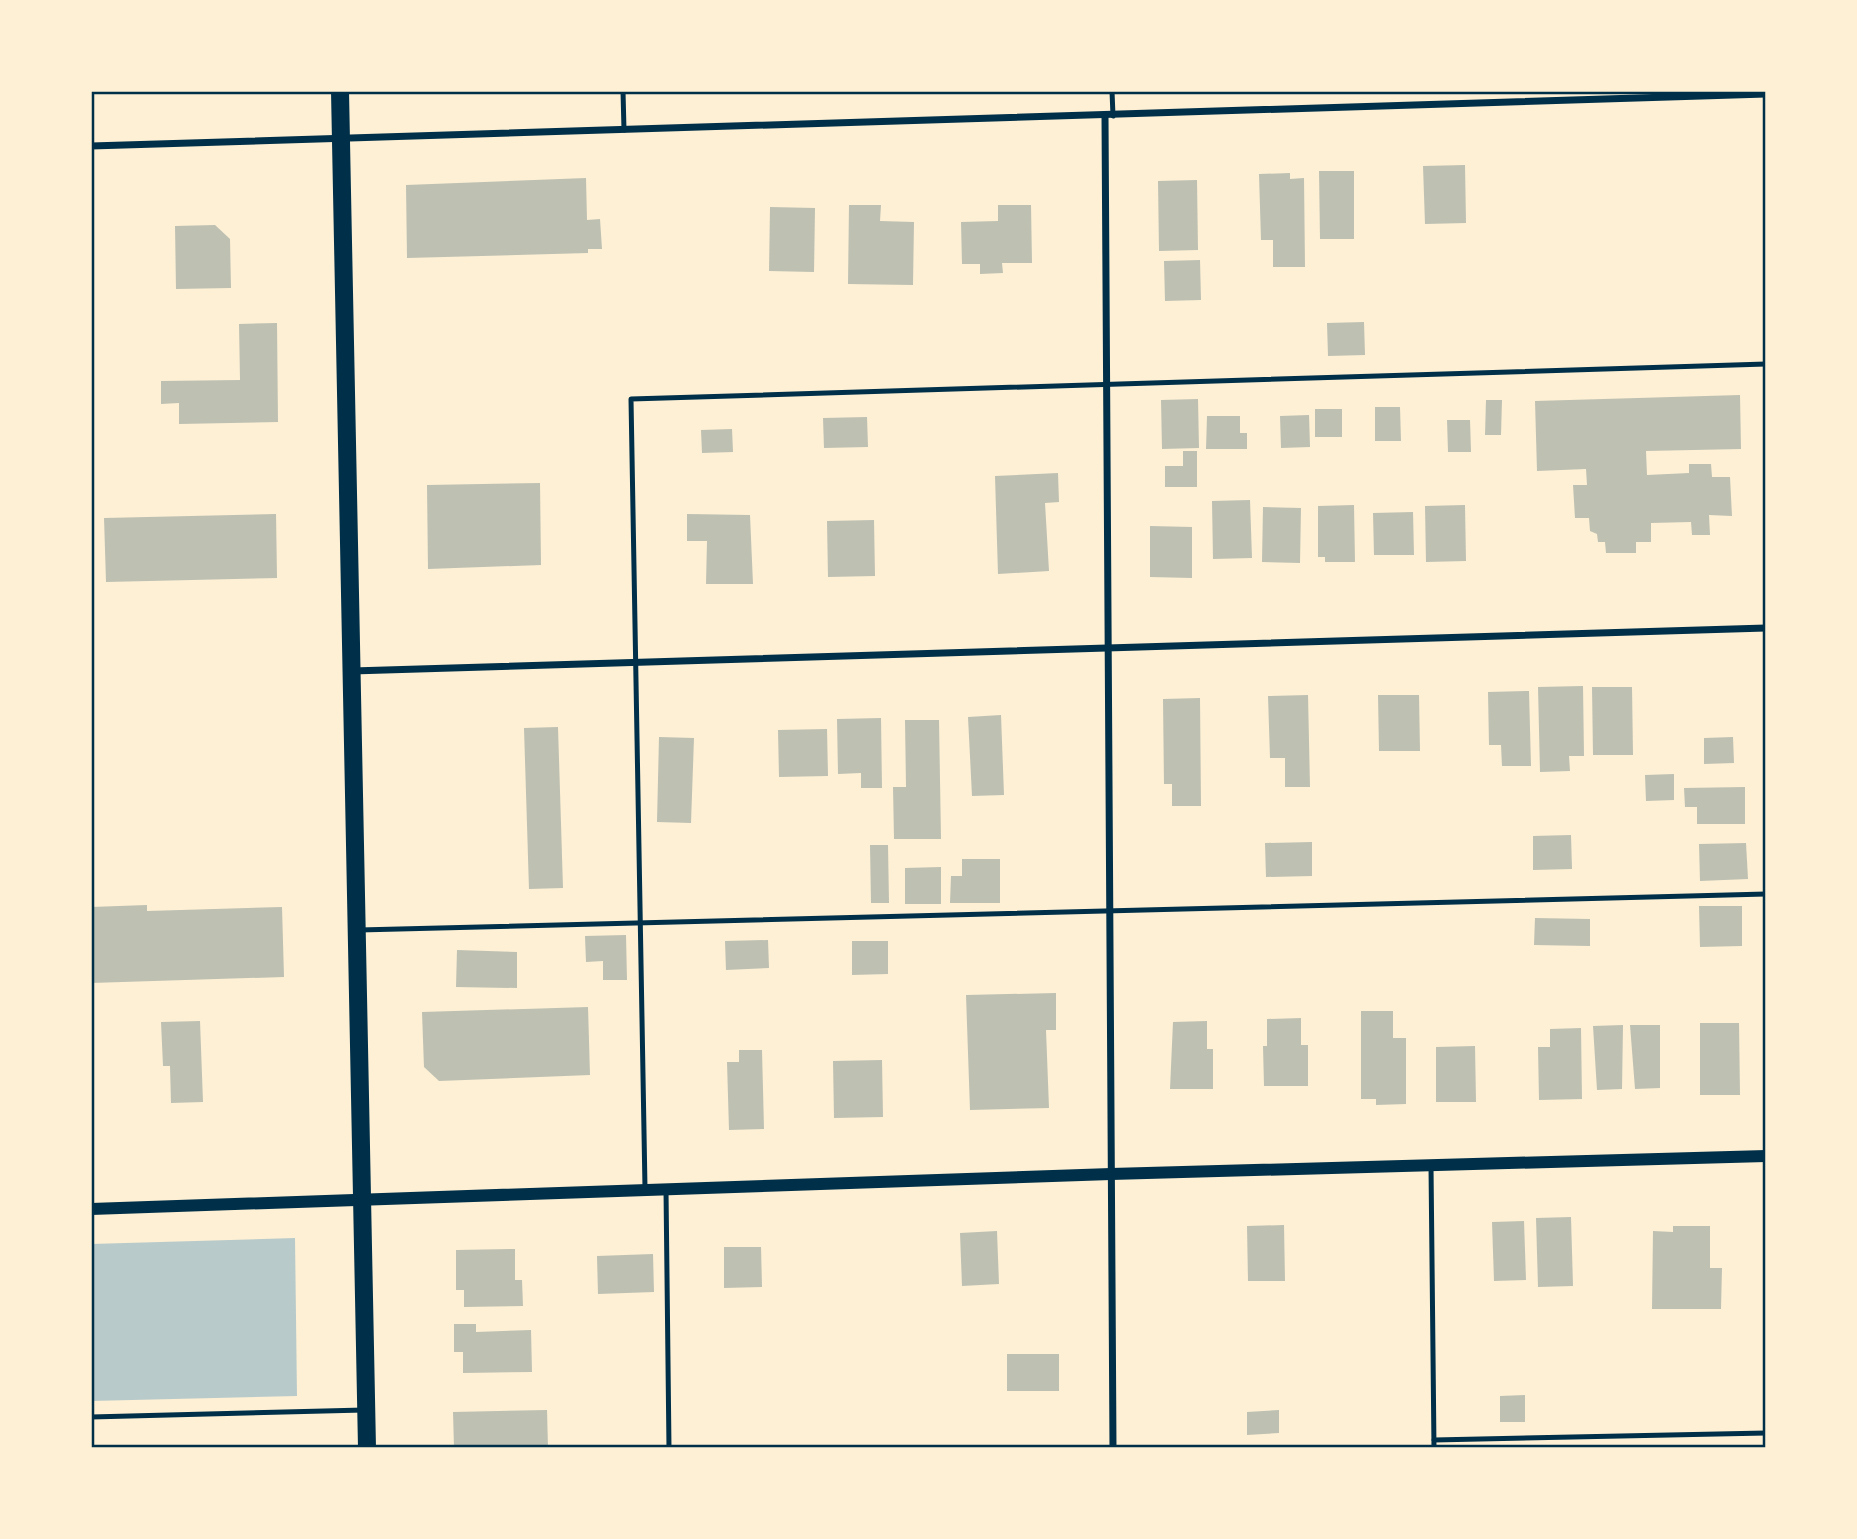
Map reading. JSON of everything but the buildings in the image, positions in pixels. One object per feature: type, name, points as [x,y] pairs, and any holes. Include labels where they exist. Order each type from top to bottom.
[{"type":"main road","points":[[340,91],[367,1448]]},
{"type":"street","points":[[91,146],[1766,94]]},
{"type":"street","points":[[1109,116],[1106,383],[1114,1448]]},
{"type":"street","points":[[352,671],[1766,628]]},
{"type":"street","points":[[91,1209],[1111,1174],[1766,1156]]},
{"type":"lane","points":[[623,91],[624,131]]},
{"type":"lane","points":[[1109,116],[1112,91]]},
{"type":"lane","points":[[645,1191],[631,399],[1106,383],[1386,378],[1766,364]]},
{"type":"lane","points":[[356,930],[1110,913],[1766,894]]},
{"type":"lane","points":[[1431,1166],[1434,1448]]},
{"type":"lane","points":[[666,1190],[669,1448]]},
{"type":"lane","points":[[91,1417],[366,1410]]},
{"type":"lane","points":[[1434,1440],[1766,1433]]},
{"type":"shaded area","points":[[295,1238],[297,1396],[91,1401],[91,1244]]}]
